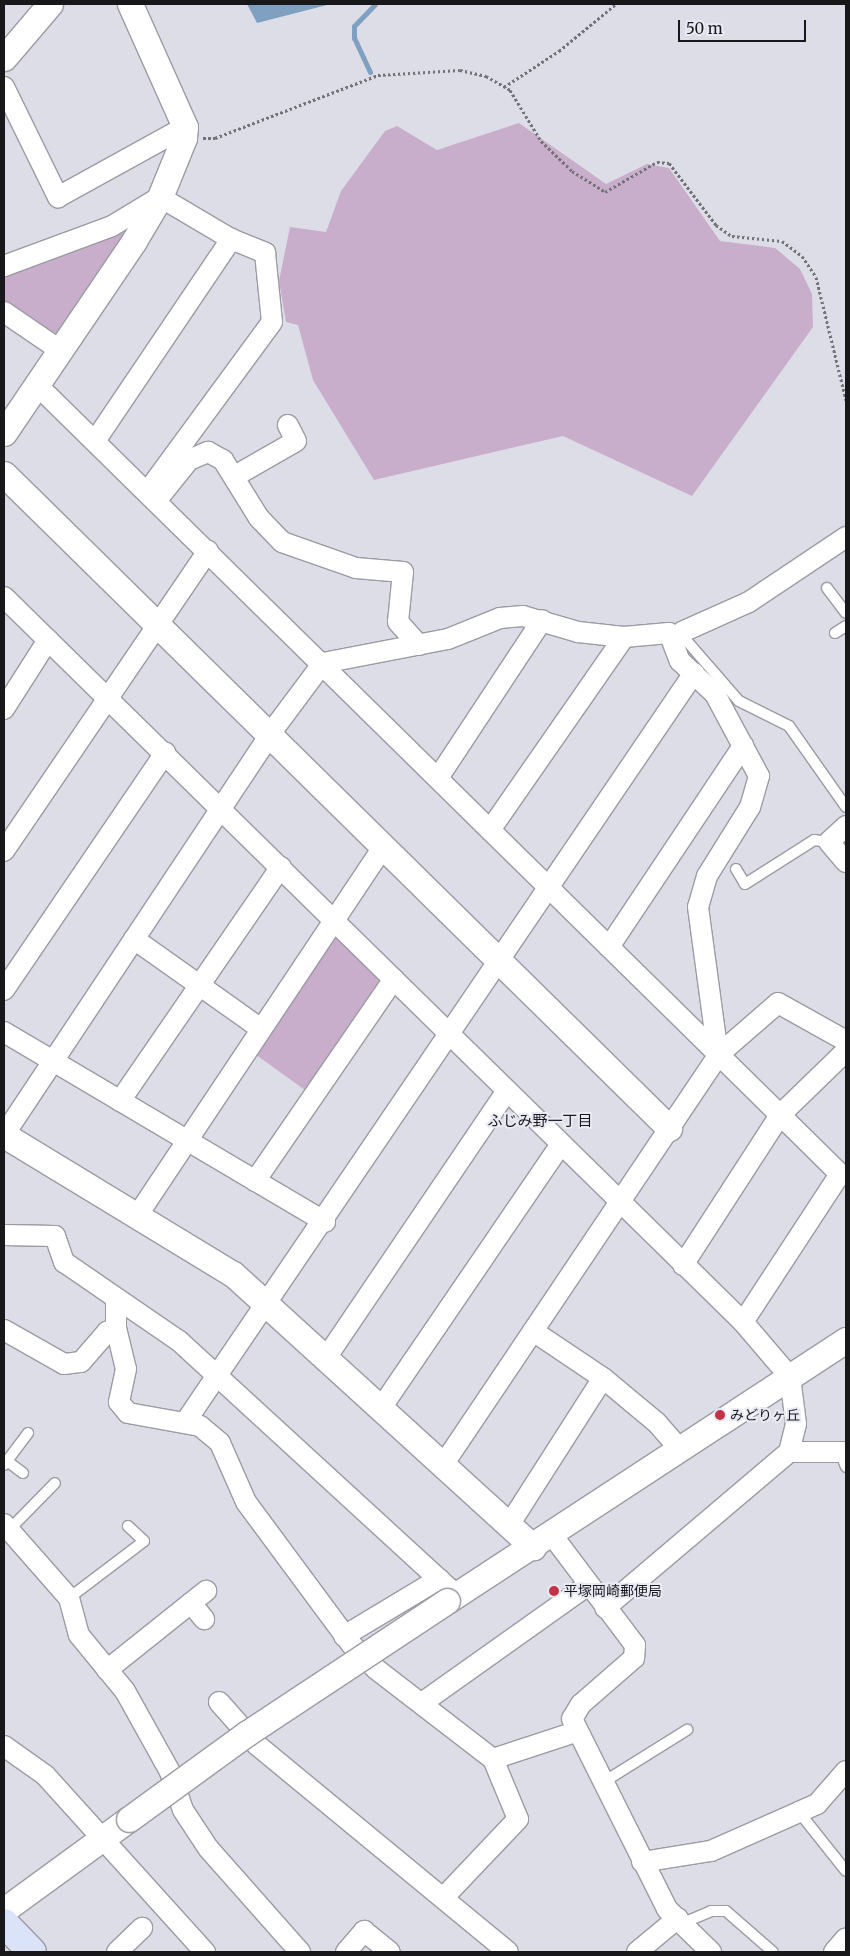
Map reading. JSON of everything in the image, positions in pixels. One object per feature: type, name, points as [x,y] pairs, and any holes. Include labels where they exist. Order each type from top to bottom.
[{"type":"main road","points":[[4,1923],[32,1952]]},
{"type":"street","points":[[4,58],[50,4]]},
{"type":"street","points":[[4,432],[160,197],[185,133],[130,4]]},
{"type":"street","points":[[4,87],[58,197],[185,133]]},
{"type":"street","points":[[151,496],[272,322],[266,253],[231,239],[160,197]]},
{"type":"street","points":[[4,266],[112,226],[160,197]]},
{"type":"street","points":[[95,441],[231,239]]},
{"type":"street","points":[[4,312],[58,349]]},
{"type":"street","points":[[36,384],[323,663],[549,890],[780,1115],[838,1177],[743,1322]]},
{"type":"street","points":[[235,476],[296,440],[288,425]]},
{"type":"street","points":[[151,496],[189,460],[208,452],[223,460],[235,476],[259,518],[282,542],[356,568],[403,572],[398,622],[419,645]]},
{"type":"street","points":[[4,474],[669,1128]]},
{"type":"street","points":[[711,1952],[668,1908],[642,1862],[605,1781],[572,1720],[581,1704],[634,1658],[635,1645],[588,1586],[543,1541],[509,1525],[233,1274],[139,1213],[4,1135],[270,734],[323,663],[448,639],[500,618],[542,620],[578,632],[624,637],[676,632],[748,602],[846,537]]},
{"type":"street","points":[[4,850],[156,623],[208,551]]},
{"type":"street","points":[[4,597],[743,1322],[790,1377],[796,1424],[789,1452],[605,1608]]},
{"type":"street","points":[[438,778],[542,620]]},
{"type":"street","points":[[676,632],[680,661],[715,694],[759,776],[750,807],[707,876],[698,907],[718,1055]]},
{"type":"street","points":[[490,830],[624,637]]},
{"type":"street","points":[[4,709],[48,640]]},
{"type":"street","points":[[186,1421],[325,1222],[694,673]]},
{"type":"street","points":[[608,947],[743,746]]},
{"type":"street","points":[[4,990],[164,753]]},
{"type":"street","points":[[846,826],[828,842],[846,862]]},
{"type":"street","points":[[139,1213],[383,846]]},
{"type":"street","points":[[120,1101],[281,867]]},
{"type":"street","points":[[134,939],[261,1029]]},
{"type":"street","points":[[255,1181],[394,979]]},
{"type":"street","points":[[443,1465],[718,1055],[778,1003],[846,1041]]},
{"type":"street","points":[[4,1032],[325,1222]]},
{"type":"street","points":[[683,1265],[780,1115],[846,1051]]},
{"type":"street","points":[[326,1358],[507,1091]]},
{"type":"street","points":[[381,1408],[561,1144]]},
{"type":"street","points":[[4,1235],[55,1236],[64,1262],[179,1342],[218,1376],[447,1592]]},
{"type":"street","points":[[116,1300],[116,1328],[126,1369],[119,1402],[128,1412],[186,1421],[200,1426],[220,1443],[246,1502],[344,1636],[376,1669],[422,1702],[493,1759],[518,1819],[443,1898]]},
{"type":"street","points":[[4,1330],[64,1364],[80,1362],[107,1332],[116,1328]]},
{"type":"street","points":[[533,1331],[602,1378],[657,1423],[680,1449]]},
{"type":"street","points":[[344,1636],[447,1592],[543,1541],[846,1340]]},
{"type":"street","points":[[509,1525],[602,1378]]},
{"type":"street","points":[[789,1452],[844,1457]]},
{"type":"street","points":[[7,1527],[69,1598],[79,1634],[125,1691],[170,1772],[183,1810],[208,1848],[300,1952]]},
{"type":"street","points":[[422,1702],[588,1586]]},
{"type":"street","points":[[4,1910],[246,1734],[447,1592]]},
{"type":"street","points":[[107,1670],[198,1597],[204,1619]]},
{"type":"street","points":[[219,1702],[257,1745],[508,1952]]},
{"type":"street","points":[[493,1759],[578,1731]]},
{"type":"street","points":[[4,1746],[44,1775],[101,1840],[190,1931],[205,1952]]},
{"type":"street","points":[[642,1862],[711,1851],[817,1804],[846,1771]]},
{"type":"street","points":[[638,1952],[680,1921]]},
{"type":"street","points":[[118,1952],[142,1928]]},
{"type":"street","points":[[346,1952],[364,1931],[390,1952]]},
{"type":"street","points":[[834,1952],[846,1938]]},
{"type":"lane","points":[[827,588],[846,613]]},
{"type":"lane","points":[[835,633],[846,626]]},
{"type":"lane","points":[[676,632],[692,651],[725,680],[740,701],[788,726],[846,806]]},
{"type":"lane","points":[[736,869],[745,884],[814,840],[828,842]]},
{"type":"lane","points":[[23,1473],[5,1463],[28,1433]]},
{"type":"lane","points":[[7,1527],[56,1483]]},
{"type":"lane","points":[[69,1598],[144,1541],[128,1526]]},
{"type":"lane","points":[[605,1781],[687,1730]]},
{"type":"lane","points":[[798,1812],[846,1871]]},
{"type":"lane","points":[[680,1921],[711,1911],[726,1911],[773,1952]]},
{"type":"path","points":[[504,86],[559,51],[616,4]]},
{"type":"path","points":[[185,133],[216,138],[378,75],[460,70],[486,76],[504,86],[521,105],[541,142],[572,171],[605,192],[657,162],[669,163],[716,225],[732,236],[782,241],[802,256],[816,277],[846,400]]},
{"type":"shaded area","points":[[519,123],[606,184],[647,164],[669,168],[720,241],[775,248],[800,269],[812,294],[813,327],[692,496],[563,436],[374,480],[313,380],[298,325],[286,322],[279,281],[290,227],[326,232],[341,191],[385,131],[397,126],[437,150]]},
{"type":"shaded area","points":[[119,225],[125,239],[61,331],[49,337],[4,307],[4,272]]},
{"type":"shaded area","points":[[337,934],[382,981],[309,1093],[255,1054]]},
{"type":"water","points":[[247,4],[331,4],[257,23]]},
{"type":"waterway","points":[[370,72],[354,38],[354,26],[375,4]]},
{"type":"place","name":"みどりヶ丘","points":[[720,1415]]},
{"type":"place","name":"平塚岡崎郵便局","points":[[554,1591]]},
{"type":"district","name":"ふじみ野一丁目","points":[[540,1121]]}]
